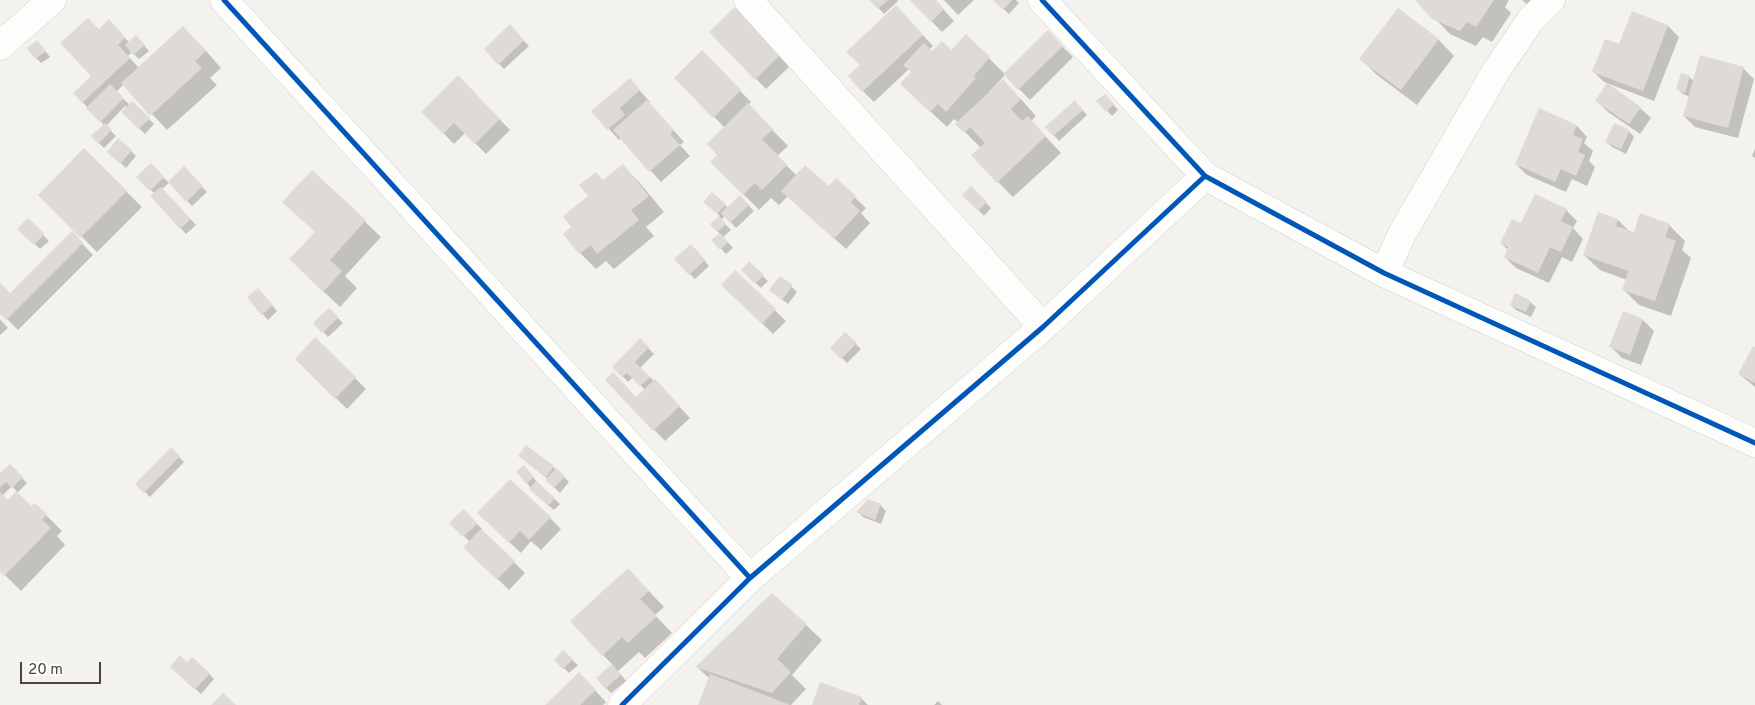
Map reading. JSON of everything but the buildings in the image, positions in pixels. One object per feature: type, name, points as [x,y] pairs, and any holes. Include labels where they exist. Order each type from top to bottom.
[{"type":"street","points":[[0,46],[52,0]]},
{"type":"street","points":[[224,0],[750,578]]},
{"type":"street","points":[[748,0],[1043,327]]},
{"type":"street","points":[[1042,0],[1205,176],[1384,274],[1755,443]]},
{"type":"street","points":[[1384,274],[1402,234],[1496,71],[1530,21],[1551,0]]},
{"type":"street","points":[[622,705],[750,578],[1043,327],[1205,176]]},
{"type":"cycle path","points":[[224,0],[750,578]]},
{"type":"cycle path","points":[[1042,0],[1205,176],[1384,273],[1755,443]]},
{"type":"cycle path","points":[[622,705],[750,578],[1043,327],[1205,176]]}]
